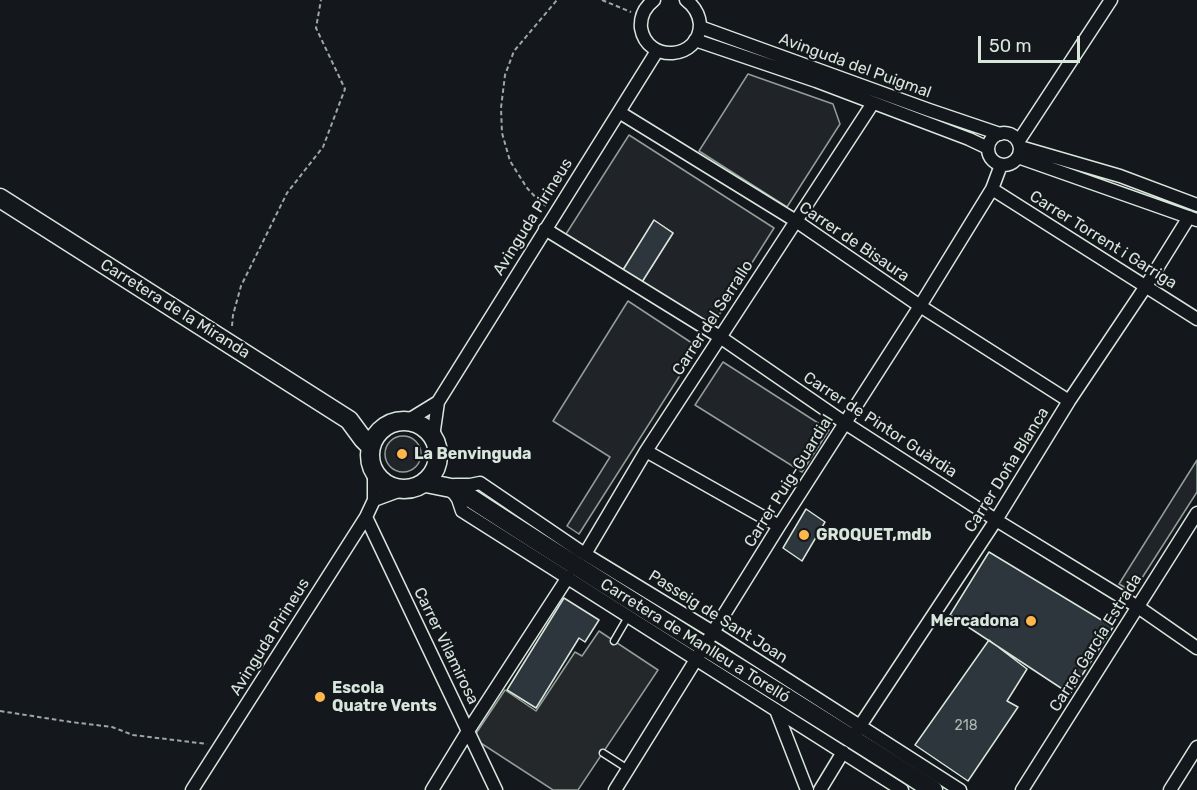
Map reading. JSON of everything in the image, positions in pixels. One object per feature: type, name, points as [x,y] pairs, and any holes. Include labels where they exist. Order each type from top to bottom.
[{"type":"street","points":[[654,0],[646,7],[642,15],[642,32],[650,46],[665,53],[682,51],[695,40],[700,27],[699,18],[696,10],[688,1]]},
{"type":"street","points":[[1111,0],[1019,149],[1011,164],[1001,165],[992,160],[990,156],[988,148],[991,141],[1000,134],[1010,135],[1019,149],[1193,219]]},
{"type":"street","name":"Avinguda del Puigmal","points":[[700,27],[1000,134]]},
{"type":"street","name":"Avinguda del Puigmal","points":[[695,40],[816,81],[988,148]]},
{"type":"street","name":"Avinguda Pirineus","points":[[433,437],[438,402],[657,51]]},
{"type":"street","name":"Carrer del Serrallo","points":[[585,554],[646,451],[873,103]]},
{"type":"street","name":"Carrer de Bisaura","points":[[620,112],[796,221],[920,306],[1069,401]]},
{"type":"street","points":[[1019,149],[1120,176],[1197,205]]},
{"type":"street","name":"Carrer Puig-Guardial","points":[[615,790],[779,526],[920,306],[992,189],[1001,165]]},
{"type":"street","name":"Carrer Torrent i Garriga","points":[[992,189],[1197,320]]},
{"type":"street","name":"Carretera de la Miranda","points":[[0,198],[349,420],[371,447]]},
{"type":"street","name":"Carrer Doña Blanca","points":[[820,790],[851,739],[996,520],[1069,401],[1193,219]]},
{"type":"street","name":"Carrer de Pintor Guàrdia","points":[[545,229],[720,337],[845,423],[996,520],[1138,607],[1197,648]]},
{"type":"street","name":"Avinguda Pirineus","points":[[407,421],[438,402]]},
{"type":"street","name":"Carretera de la Miranda","points":[[349,420],[386,426]]},
{"type":"street","points":[[374,500],[426,483],[436,468],[439,456],[433,437],[423,426],[407,421],[386,426],[379,431],[371,447],[370,463],[374,472],[382,482],[401,490]]},
{"type":"street","points":[[646,451],[779,526]]},
{"type":"street","name":"Carretera de Manlleu a Torelló","points":[[438,461],[454,488]]},
{"type":"street","name":"Avinguda Pirineus","points":[[192,790],[366,517],[374,500],[374,472]]},
{"type":"street","name":"Carretera de Manlleu a Torelló","points":[[426,483],[454,488],[545,537],[704,646],[933,790]]},
{"type":"street","name":"Passeig de Sant Joan","points":[[454,488],[462,511],[628,616],[704,646]]},
{"type":"street","name":"Carrer García Estrada","points":[[1022,790],[1197,513]]},
{"type":"street","name":"Carrer Vilamirosa","points":[[366,517],[496,790]]},
{"type":"street","name":"Passeig de Sant Joan","points":[[545,537],[585,554],[704,646],[776,710],[851,739],[960,790]]},
{"type":"street","points":[[432,790],[568,578]]},
{"type":"street","points":[[776,710],[807,790]]},
{"type":"street","name":"Passeig de Sant Joan","points":[[851,739],[902,790]]},
{"type":"street","points":[[1170,790],[1197,747]]},
{"type":"lane","points":[[614,641],[628,616]]},
{"type":"lane","points":[[603,753],[627,769]]},
{"type":"path","points":[[230,344],[233,315],[241,286],[287,193],[323,147],[345,89],[316,28],[321,0]]},
{"type":"path","points":[[555,212],[539,201],[527,188],[510,161],[502,133],[501,108],[505,75],[514,51],[557,0]]},
{"type":"path","points":[[602,0],[642,15]]},
{"type":"path","points":[[0,711],[112,727],[133,735],[207,744],[219,748]]},
{"type":"shaded area","points":[[748,74],[833,104],[840,124],[787,207],[699,151]]},
{"type":"shaded area","points":[[629,135],[774,228],[712,326],[642,282],[673,233],[654,221],[623,270],[566,234]]},
{"type":"shaded area","points":[[628,301],[698,347],[579,534],[567,526],[610,457],[553,421]]},
{"type":"shaded area","points":[[723,362],[829,430],[802,472],[695,405]]},
{"type":"shaded area","points":[[403,436],[416,441],[421,454],[416,467],[403,472],[390,467],[385,454],[390,441]]},
{"type":"shaded area","points":[[1197,460],[1197,492],[1133,592],[1119,584]]},
{"type":"shaded area","points":[[599,631],[658,670],[578,790],[553,790],[473,738],[505,690],[536,711],[575,652],[582,656]]},
{"type":"building","points":[[654,220],[673,233],[642,282],[623,270]]},
{"type":"building","name":"GROQUET,mdb","points":[[806,509],[825,522],[802,561],[783,548]]},
{"type":"building","name":"Mercadona","points":[[989,552],[1113,627],[1070,694],[950,615]]},
{"type":"building","points":[[564,598],[599,620],[585,642],[579,638],[536,708],[507,690]]},
{"type":"building","points":[[989,640],[1027,669],[1007,701],[1018,707],[968,781],[915,745]]},
{"type":"place","name":"La Benvinguda","points":[[402,454]]},
{"type":"place","name":"GROQUET,mdb","points":[[804,535]]},
{"type":"place","name":"Mercadona","points":[[1031,621]]},
{"type":"place","name":"Escola Quatre Vents","points":[[320,697]]}]
